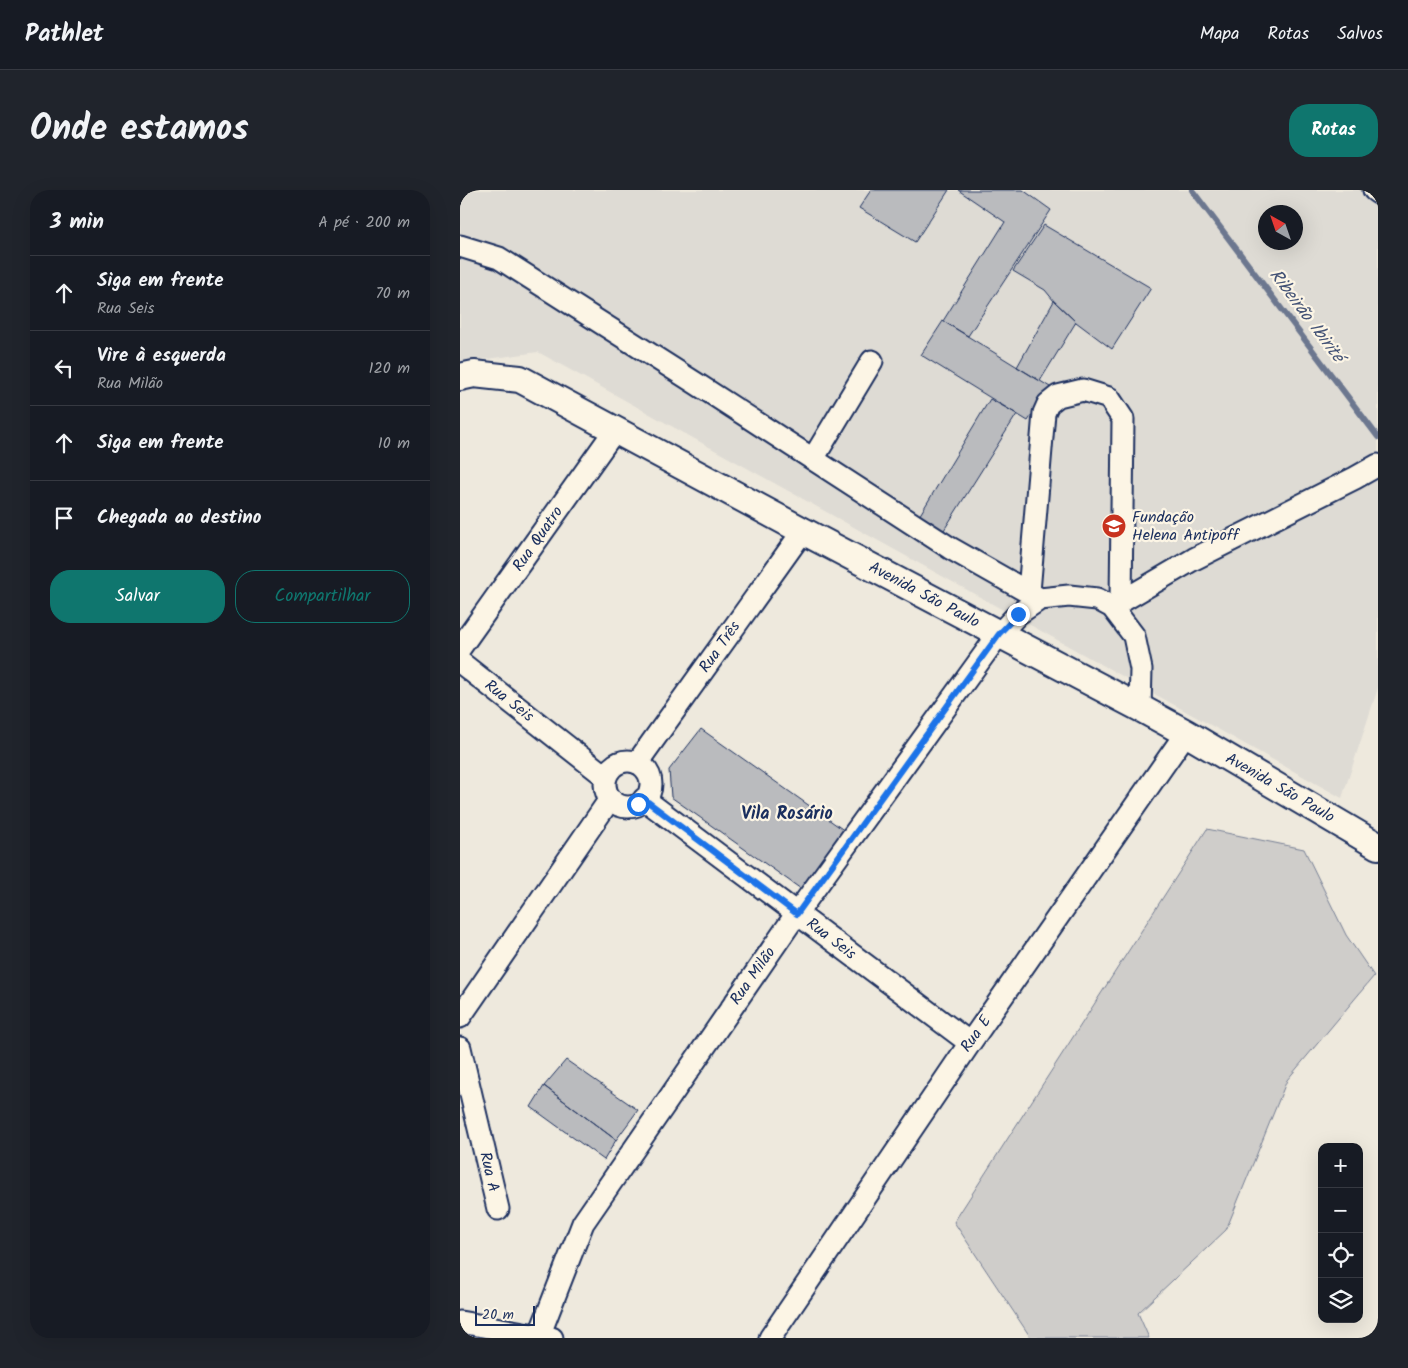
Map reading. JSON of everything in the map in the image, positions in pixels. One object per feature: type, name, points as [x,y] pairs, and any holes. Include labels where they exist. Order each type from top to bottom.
[{"type":"main road","name":"Avenida São Paulo","points":[[460,377],[474,374],[520,379],[1186,733],[1378,846]]},
{"type":"street","points":[[1374,190],[1378,193]]},
{"type":"street","points":[[460,246],[499,258],[950,548],[1034,595],[1097,598],[1117,604],[1194,559],[1378,465]]},
{"type":"street","points":[[813,459],[872,361]]},
{"type":"street","points":[[1034,595],[1044,413],[1048,404],[1058,396],[1083,390],[1109,398],[1123,419],[1117,604],[1134,636],[1141,669],[1140,708]]},
{"type":"street","name":"Rua Quatro","points":[[460,648],[615,430]]},
{"type":"street","name":"Rua Três","points":[[637,763],[803,531]]},
{"type":"street","name":"Rua Milão","points":[[546,1337],[583,1223],[797,914],[999,634],[1034,595]]},
{"type":"street","name":"Rua Seis","points":[[460,662],[606,776]]},
{"type":"street","name":"Rua E","points":[[770,1338],[970,1043],[1186,733]]},
{"type":"street","points":[[628,761],[637,763],[649,775],[651,784],[649,792],[638,804],[623,807],[610,799],[606,792],[606,776],[611,768],[619,763],[628,761]]},
{"type":"street","points":[[460,1017],[610,799]]},
{"type":"street","name":"Rua Seis","points":[[644,799],[970,1043]]},
{"type":"street","name":"Rua A","points":[[460,1048],[498,1209]]},
{"type":"street","points":[[460,1322],[546,1337]]},
{"type":"shaded area","name":"Fundação Helena Antipoff","points":[[460,190],[1378,190],[1378,688],[1342,798],[538,352],[460,363]]},
{"type":"shaded area","points":[[1207,829],[1304,849],[1346,935],[1374,976],[1287,1080],[1226,1230],[1138,1313],[1149,1338],[1031,1338],[954,1222]]},
{"type":"building","points":[[871,190],[949,190],[915,242],[859,208]]},
{"type":"building","points":[[958,190],[1023,190],[1051,210],[968,336],[943,321],[1005,222]]},
{"type":"building","points":[[1044,225],[1151,288],[1112,349],[1076,322],[1045,290],[1013,271]]},
{"type":"building","points":[[1054,301],[1076,322],[1040,381],[1017,367]]},
{"type":"building","points":[[943,321],[1050,387],[1028,421],[921,355]]},
{"type":"building","points":[[990,399],[1017,414],[939,538],[915,523]]},
{"type":"building","points":[[701,729],[845,831],[801,889],[671,797],[669,770]]},
{"type":"building","points":[[566,1060],[638,1110],[616,1140],[544,1086]]},
{"type":"building","points":[[544,1086],[616,1140],[604,1160],[531,1107]]},
{"type":"waterway","name":"Ribeirão Ibirité","points":[[1192,190],[1378,437]]},
{"type":"place","name":"Fundação Helena Antipoff","points":[[1114,526]]},
{"type":"district","name":"Vila Rosário","points":[[787,814]]},
{"type":"route","points":[[638,804],[644,799],[797,914],[999,634],[1018,614]]}]
